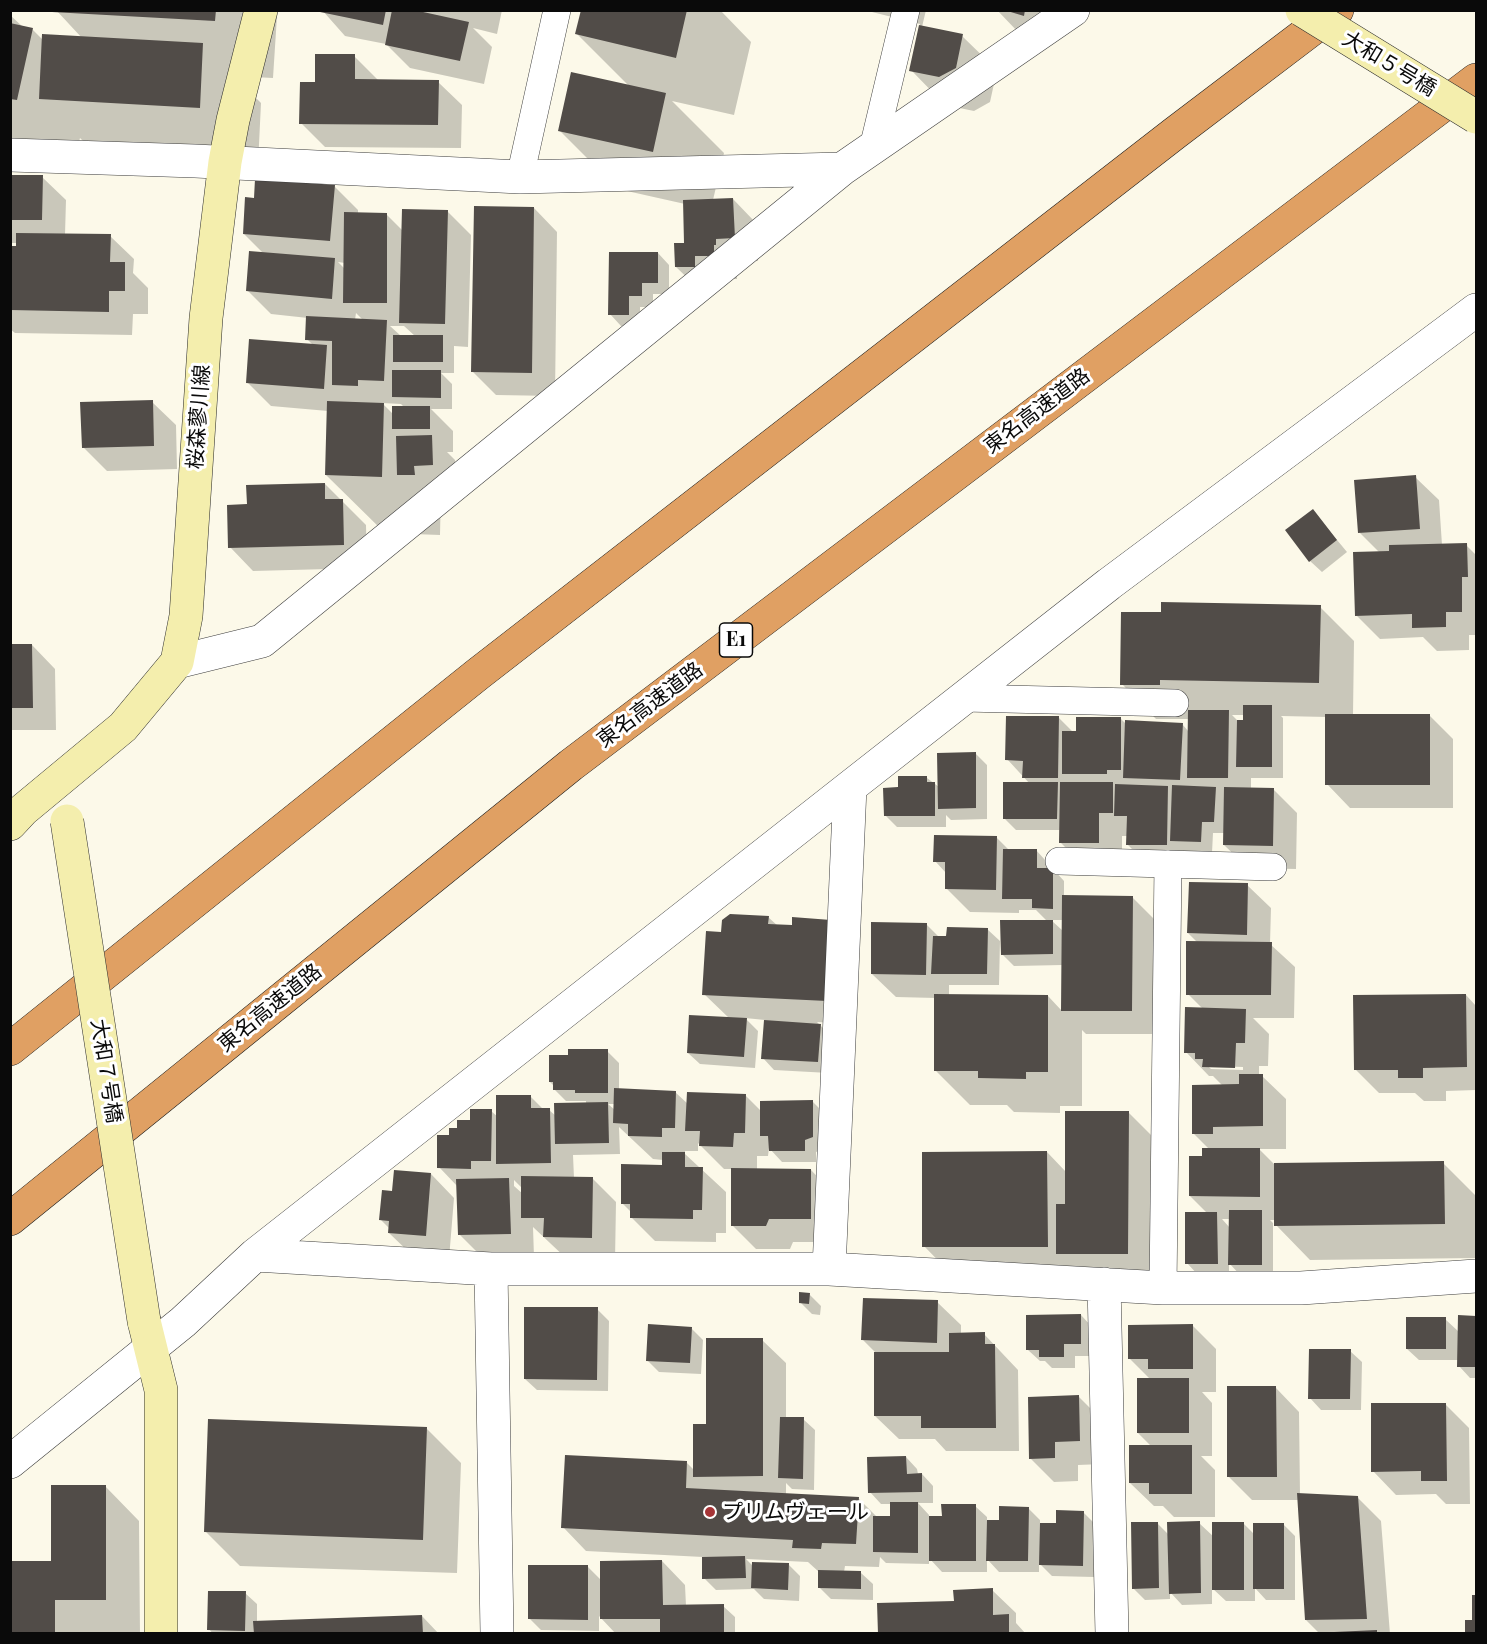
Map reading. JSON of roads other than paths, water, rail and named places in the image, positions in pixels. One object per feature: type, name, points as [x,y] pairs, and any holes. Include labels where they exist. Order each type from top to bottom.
[{"type":"highway","points":[[10,1049],[496,659],[1337,10]]},
{"type":"highway","name":"東名高速道路","points":[[10,1219],[571,765],[1476,80]]},
{"type":"street","name":"桜森蓼川線","points":[[10,825],[23,810],[123,727],[177,662],[186,616],[206,318],[225,162],[261,10]]},
{"type":"street","points":[[177,662],[262,641],[842,169],[1073,10]]},
{"type":"street","name":"大和５号橋","points":[[1302,10],[1476,117]]},
{"type":"street","points":[[10,155],[225,162],[520,177],[842,169]]},
{"type":"street","points":[[10,1461],[148,1334],[183,1322],[255,1255],[850,786],[1119,577],[1476,310]]},
{"type":"street","name":"大和７号橋","points":[[61,779],[148,1334],[161,1390],[161,1634]]},
{"type":"street","points":[[829,1269],[850,786]]},
{"type":"street","points":[[255,1255],[491,1269],[829,1269],[1163,1288],[1301,1288],[1476,1276]]},
{"type":"street","points":[[491,1269],[496,1634]]},
{"type":"street","points":[[1104,1284],[1112,1634]]},
{"type":"lane","points":[[520,177],[557,10]]},
{"type":"lane","points":[[873,148],[906,10]]},
{"type":"lane","points":[[964,698],[1175,704]]},
{"type":"lane","points":[[1059,861],[1273,867]]},
{"type":"lane","points":[[1163,1288],[1168,864]]},
{"type":"place","name":"プリムヴェール","points":[[710,1512]]}]
